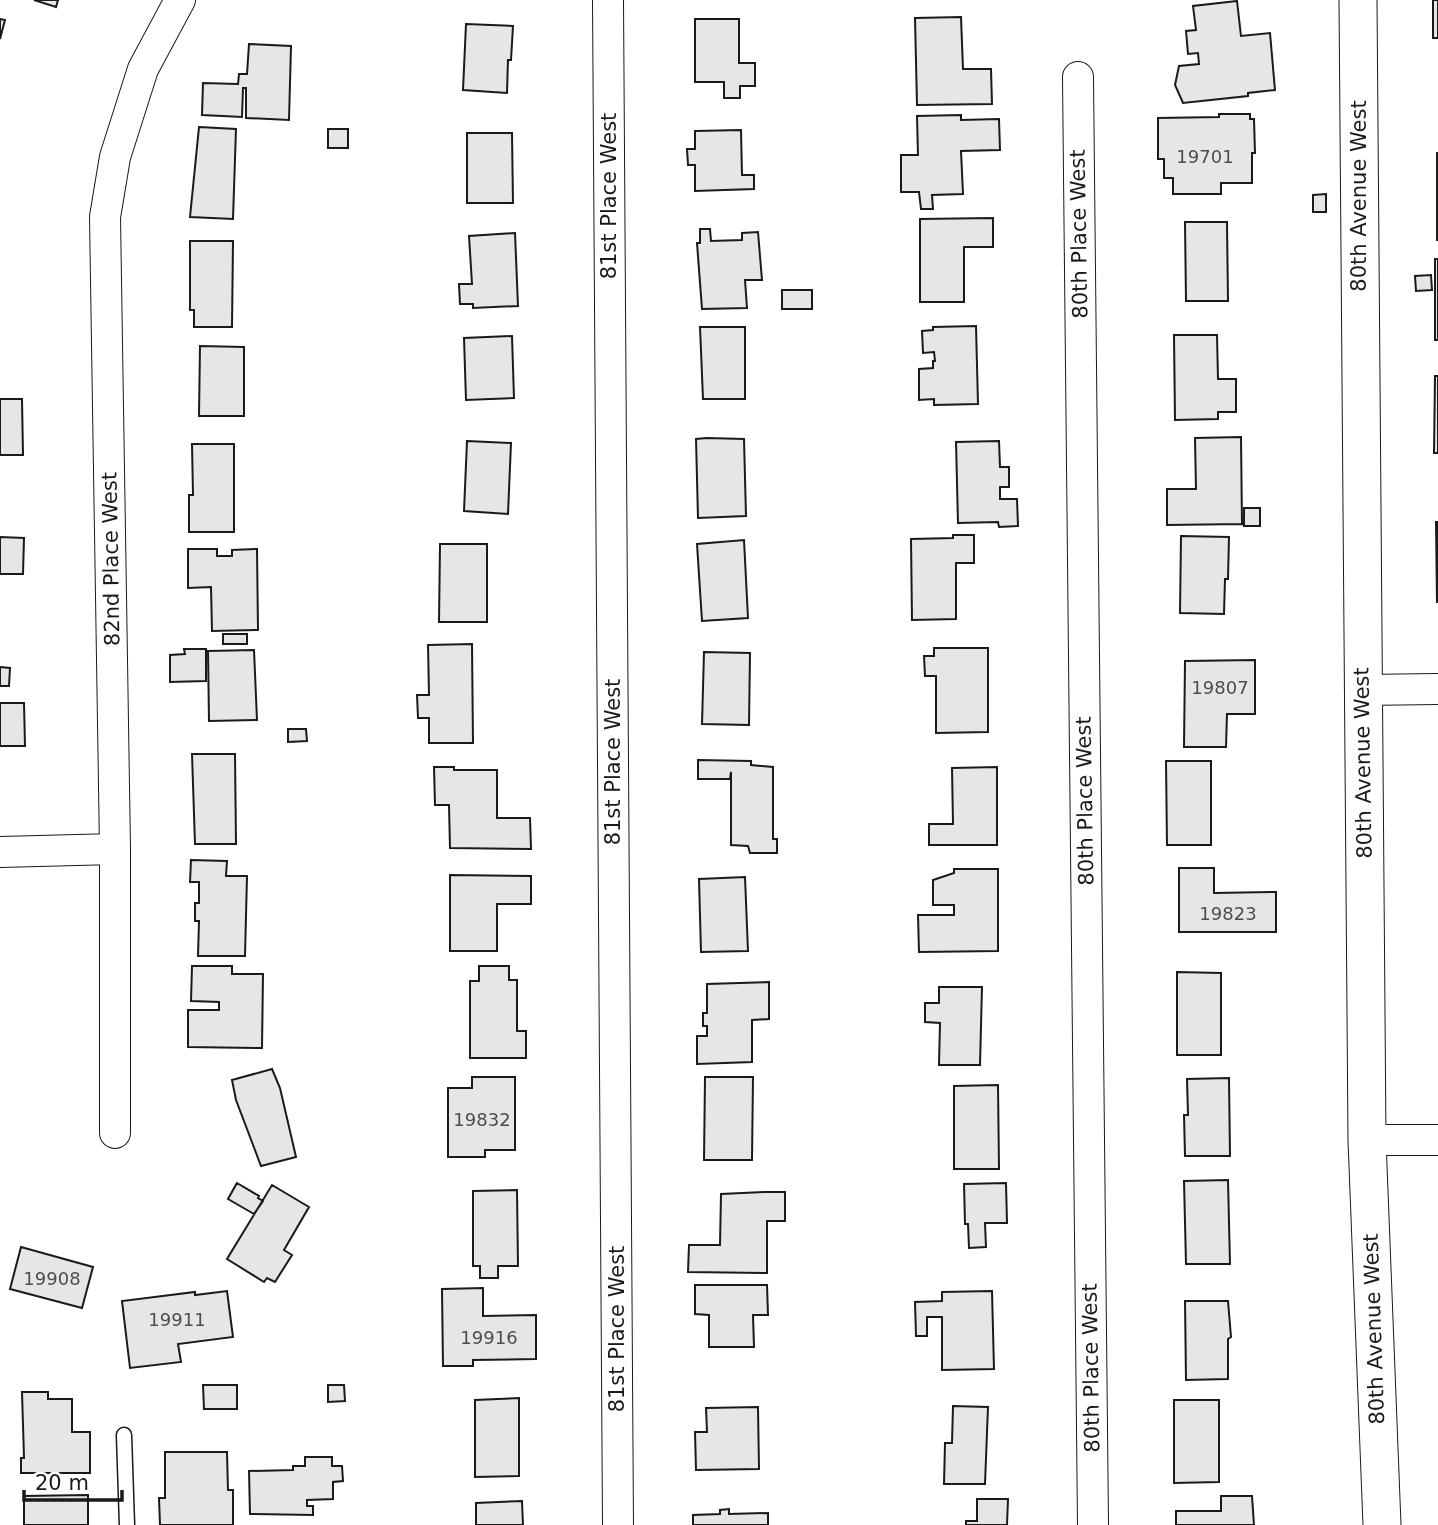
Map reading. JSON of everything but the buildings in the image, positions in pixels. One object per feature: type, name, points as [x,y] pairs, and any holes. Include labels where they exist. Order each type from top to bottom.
[{"type":"street","name":"82nd Place West","points":[[115,1133],[115,849],[106,217],[116,157],[144,69],[180,0]]},
{"type":"street","name":"81st Place West","points":[[608,0],[618,1525]]},
{"type":"street","name":"80th Avenue West","points":[[1358,0],[1367,1140],[1381,1525]]},
{"type":"street","name":"80th Place West","points":[[1077,77],[1093,1525]]},
{"type":"street","points":[[1363,690],[1438,689]]},
{"type":"street","points":[[0,852],[115,849]]},
{"type":"street","points":[[1367,1140],[1438,1140]]},
{"type":"lane","points":[[124,1435],[127,1525]]}]
